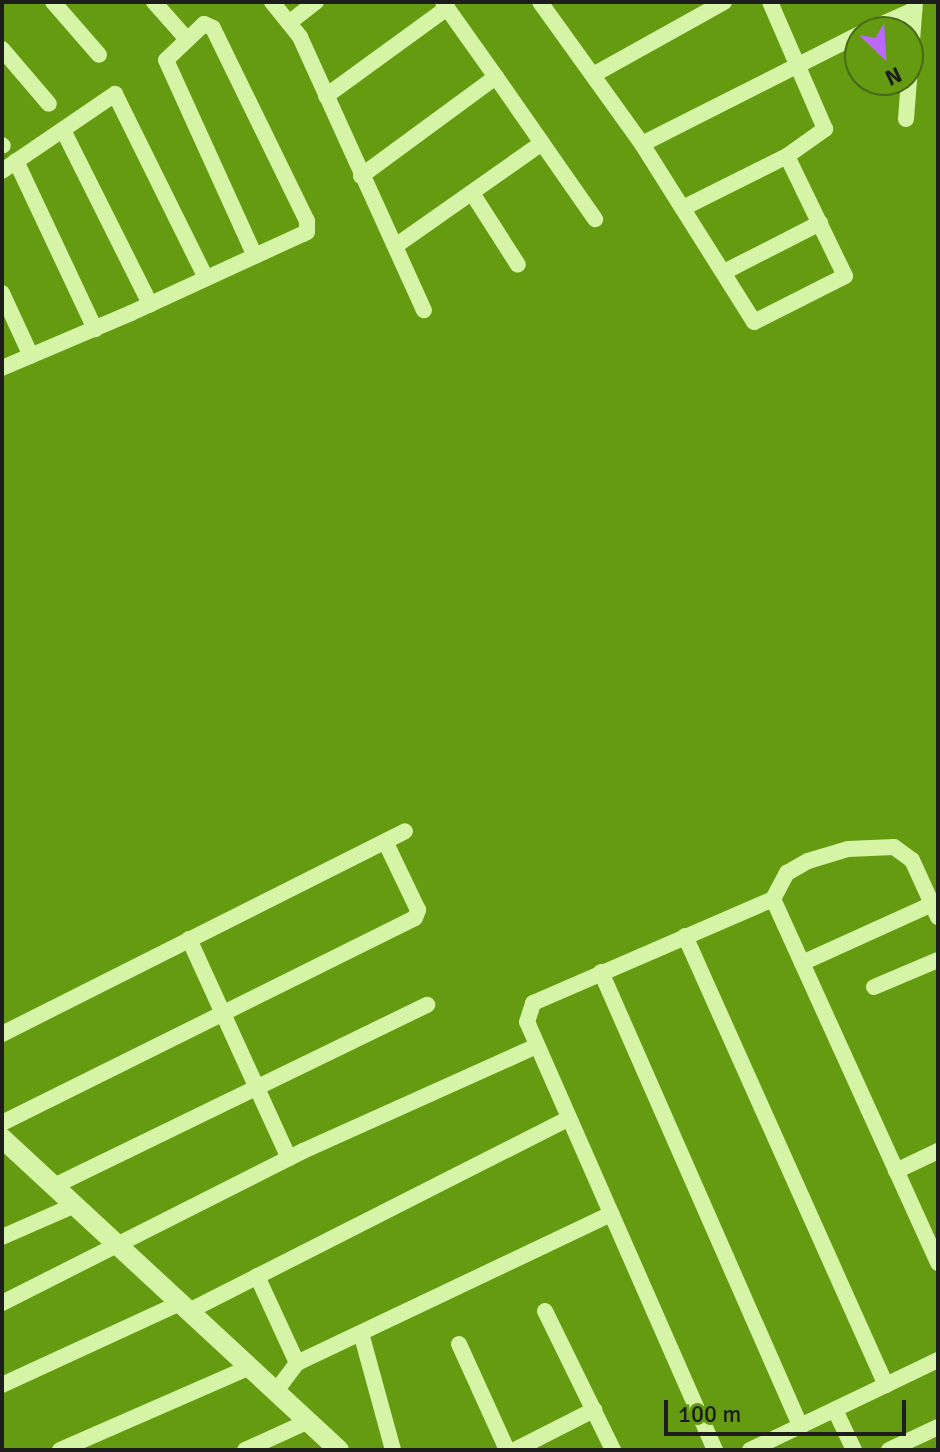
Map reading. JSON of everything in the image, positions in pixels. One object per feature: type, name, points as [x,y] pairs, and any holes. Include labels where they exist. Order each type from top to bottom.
[{"type":"street","points":[[53,2],[99,55]]},
{"type":"street","points":[[154,2],[185,37]]},
{"type":"street","points":[[272,2],[290,22],[361,176],[397,245],[424,310]]},
{"type":"street","points":[[290,22],[316,2]]},
{"type":"street","points":[[540,2],[642,144],[754,322],[843,278],[787,156]]},
{"type":"street","points":[[593,75],[724,2]]},
{"type":"street","points":[[683,208],[787,156],[825,132],[770,2]]},
{"type":"street","points":[[326,96],[445,5],[595,219]]},
{"type":"street","points":[[895,16],[915,6]]},
{"type":"street","points":[[906,119],[915,6]]},
{"type":"street","points":[[2,368],[95,329],[206,278],[255,256],[303,234],[308,225],[213,28],[203,24],[185,37],[166,60],[255,256]]},
{"type":"street","points":[[642,144],[796,62],[844,41]]},
{"type":"street","points":[[2,49],[49,104]]},
{"type":"street","points":[[361,176],[496,77]]},
{"type":"street","points":[[95,329],[9,166],[107,96],[119,97],[206,278]]},
{"type":"street","points":[[63,130],[150,304]]},
{"type":"street","points":[[397,245],[542,143]]},
{"type":"street","points":[[472,193],[518,265]]},
{"type":"street","points":[[724,272],[820,223]]},
{"type":"street","points":[[2,293],[31,356]]},
{"type":"street","points":[[2,1034],[405,831]]},
{"type":"street","points":[[2,1123],[222,1009],[415,918],[418,910],[385,841]]},
{"type":"street","points":[[715,1450],[537,1046],[527,1010],[601,972],[773,899],[781,879],[801,865],[831,853],[875,846],[908,854],[935,911],[802,963]]},
{"type":"street","points":[[773,899],[936,1254]]},
{"type":"street","points":[[685,936],[886,1385]]},
{"type":"street","points":[[189,939],[289,1158]]},
{"type":"street","points":[[874,987],[938,960]]},
{"type":"street","points":[[601,972],[801,1427]]},
{"type":"street","points":[[54,1186],[427,1005]]},
{"type":"street","points":[[2,1303],[120,1247],[289,1158],[537,1046]]},
{"type":"street","points":[[2,1385],[257,1276],[569,1118]]},
{"type":"street","points":[[6,1148],[75,1205],[339,1450]]},
{"type":"street","points":[[896,1171],[938,1151]]},
{"type":"street","points":[[2,1237],[75,1205]]},
{"type":"street","points":[[276,1391],[297,1363],[611,1214]]},
{"type":"street","points":[[257,1276],[297,1363]]},
{"type":"street","points":[[545,1311],[613,1450]]},
{"type":"street","points":[[361,1333],[393,1450]]},
{"type":"street","points":[[459,1344],[507,1450]]},
{"type":"street","points":[[750,1450],[938,1360]]},
{"type":"street","points":[[60,1450],[250,1367]]},
{"type":"street","points":[[515,1450],[594,1410]]},
{"type":"street","points":[[835,1410],[854,1450]]},
{"type":"street","points":[[245,1450],[309,1421]]},
{"type":"street","points":[[889,1450],[938,1427]]}]
